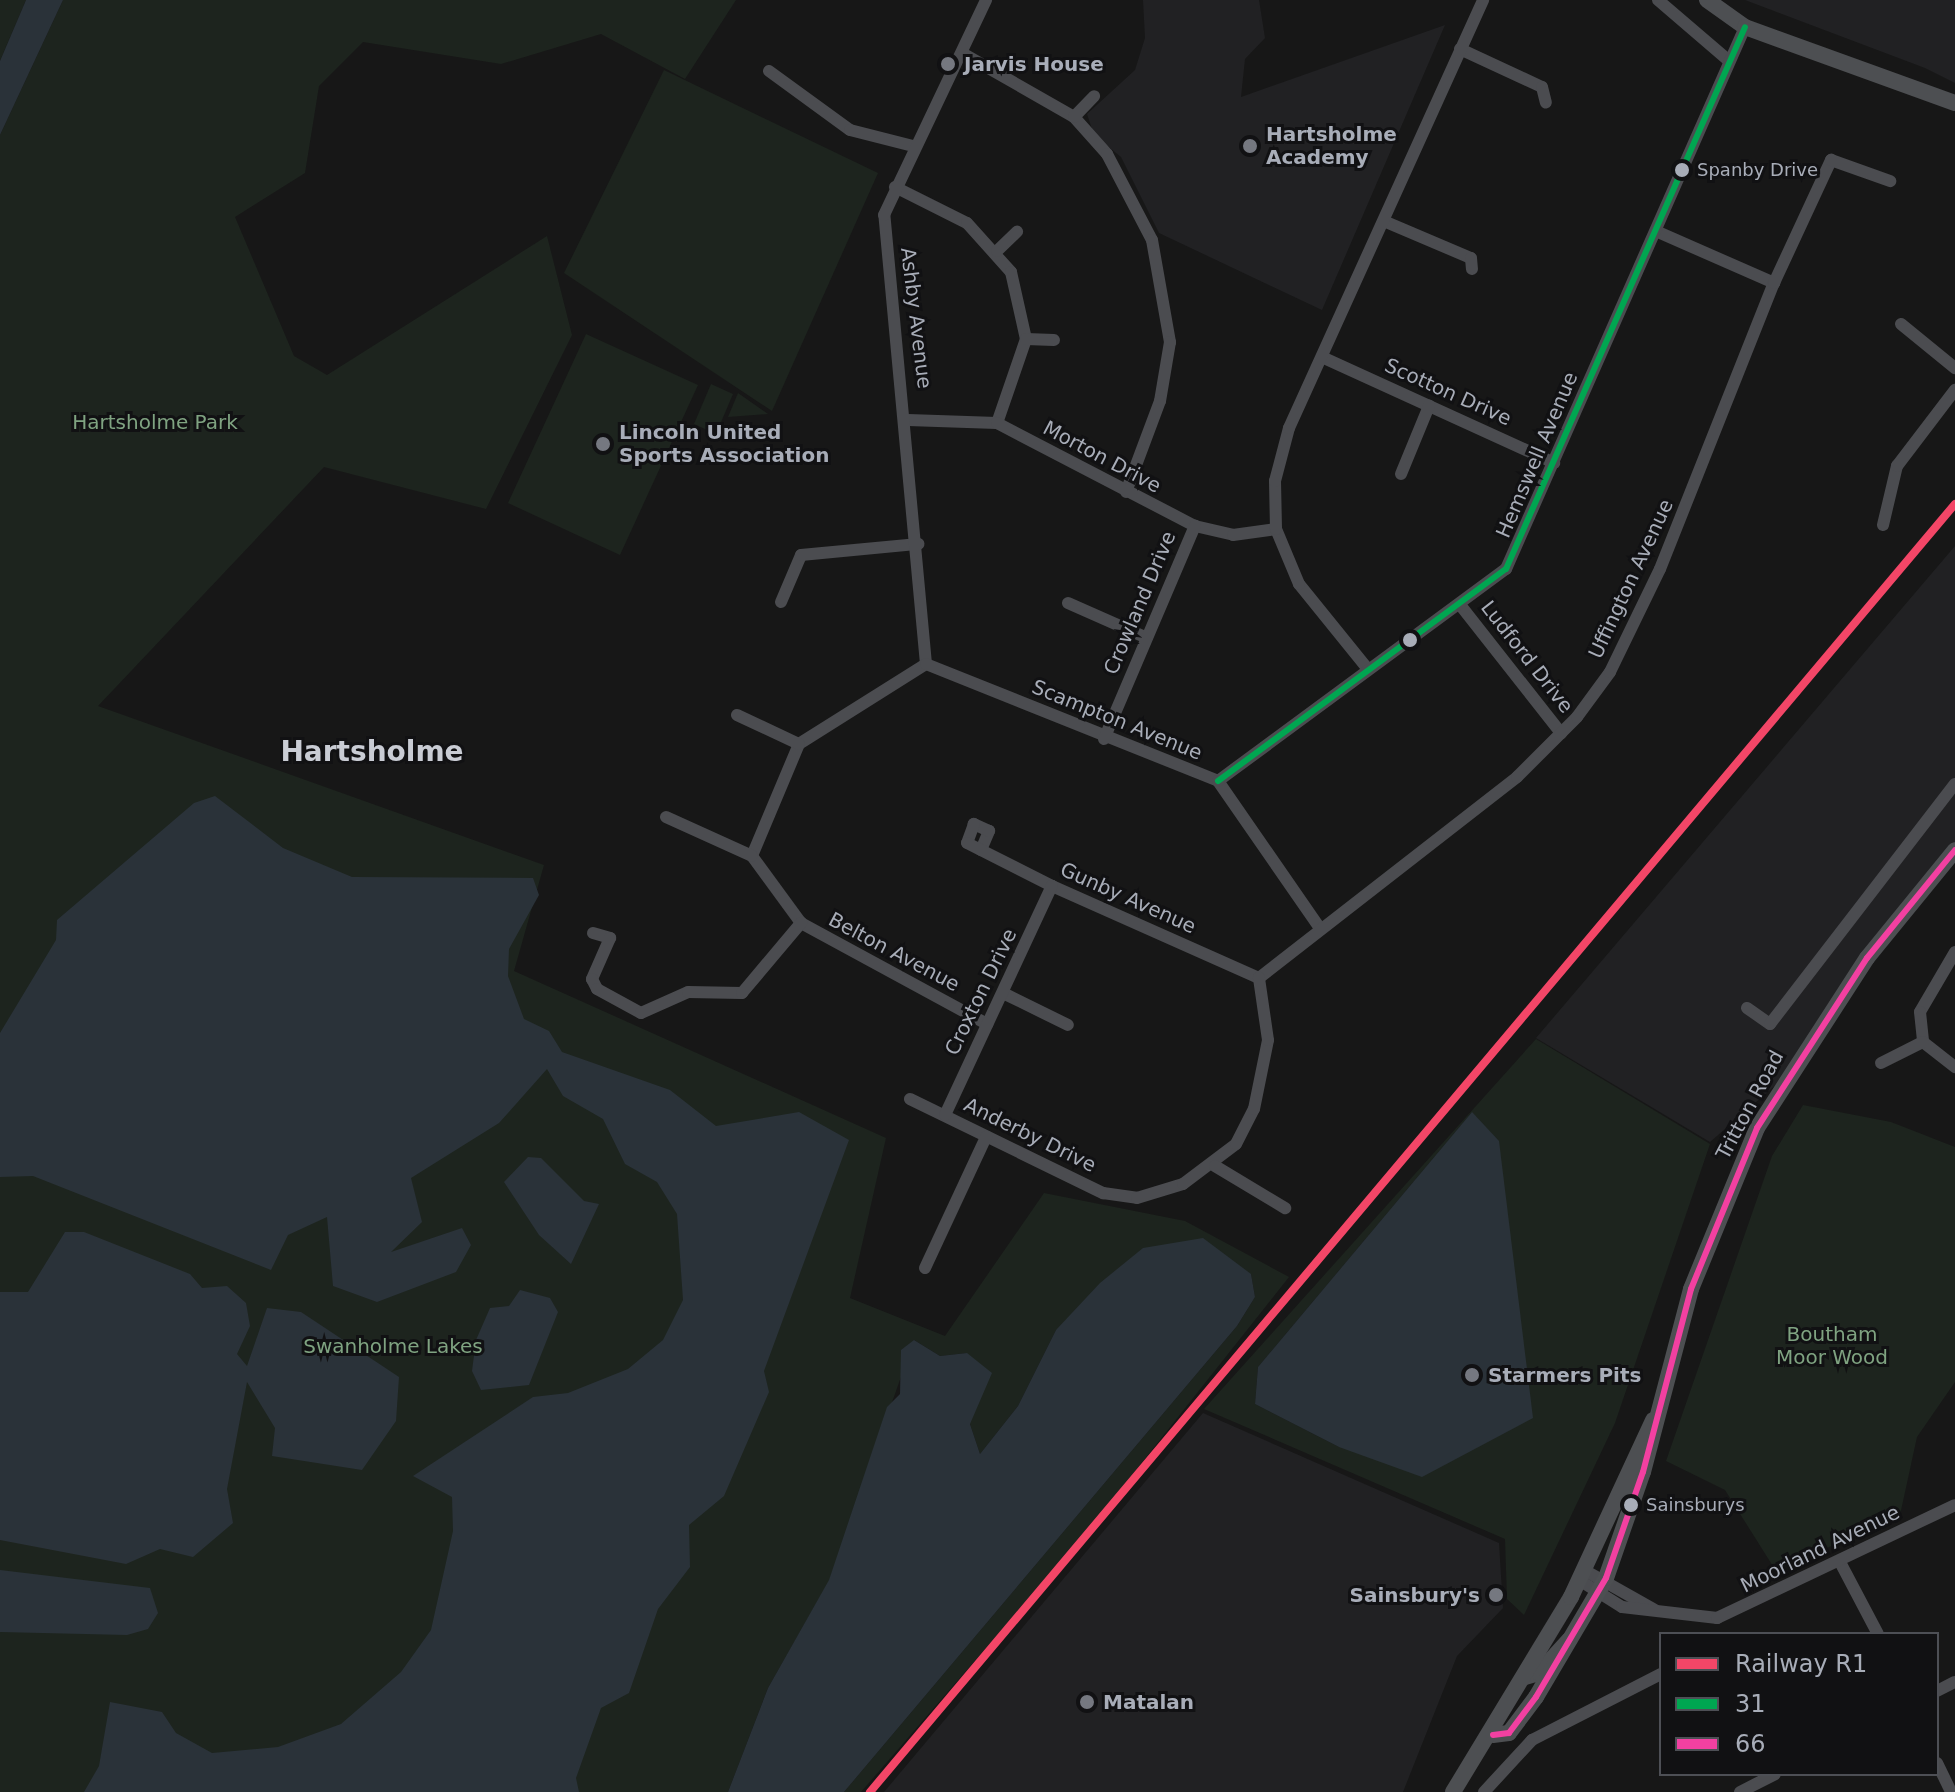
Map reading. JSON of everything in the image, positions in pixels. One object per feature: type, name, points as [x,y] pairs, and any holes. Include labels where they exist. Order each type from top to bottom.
[{"type":"main road","points":[[1707,0],[1745,27],[1955,103]]},
{"type":"main road","name":"Tritton Road","points":[[1493,1735],[1509,1733],[1577,1635],[1606,1578],[1643,1472],[1653,1418],[1711,1232],[1763,1117],[1867,958],[1955,850]]},
{"type":"main road","name":"Tritton Road","points":[[1453,1792],[1493,1735],[1494,1717],[1581,1575],[1653,1418]]},
{"type":"main road","points":[[1515,1680],[1539,1673],[1557,1646],[1577,1635]]},
{"type":"street","name":"Ashby Avenue","points":[[926,664],[908,420],[887,263],[884,215],[913,146],[986,0]]},
{"type":"street","points":[[1367,668],[1299,584],[1276,529],[1275,481],[1289,428],[1386,222],[1483,0]]},
{"type":"street","points":[[1658,0],[1728,60]]},
{"type":"street","name":"Hemswell Avenue","points":[[1218,781],[1367,668],[1461,606],[1519,550],[1554,463],[1658,232],[1728,60],[1745,27]]},
{"type":"street","points":[[1460,49],[1542,87],[1556,81]]},
{"type":"street","points":[[962,53],[1074,117],[1107,154],[1139,211],[1170,316],[1160,401],[1126,492]]},
{"type":"street","points":[[769,71],[850,130],[913,146]]},
{"type":"street","points":[[1542,87],[1546,103]]},
{"type":"street","points":[[1074,117],[1094,96]]},
{"type":"street","name":"Uffington Avenue","points":[[1259,978],[1319,927],[1517,777],[1561,733],[1610,672],[1641,611],[1774,283],[1831,160],[1890,181]]},
{"type":"street","points":[[895,187],[946,209],[997,251],[1019,293],[1026,339],[997,423]]},
{"type":"street","points":[[1386,222],[1471,264],[1482,251]]},
{"type":"street","points":[[997,251],[1017,232]]},
{"type":"street","points":[[1658,232],[1774,283]]},
{"type":"street","points":[[1901,324],[1955,368]]},
{"type":"street","points":[[1026,339],[1054,340]]},
{"type":"street","name":"Scotton Drive","points":[[1324,358],[1554,463]]},
{"type":"street","points":[[1883,525],[1897,466],[1955,390]]},
{"type":"street","points":[[1401,474],[1429,406]]},
{"type":"street","name":"Morton Drive","points":[[908,420],[997,423],[1195,526],[1233,535],[1276,529]]},
{"type":"street","name":"Crowland Drive","points":[[1104,739],[1195,526]]},
{"type":"street","points":[[781,602],[801,555],[918,544]]},
{"type":"street","points":[[1068,603],[1147,638]]},
{"type":"street","name":"Ludford Drive","points":[[1461,606],[1561,733]]},
{"type":"street","points":[[666,817],[752,856],[799,744],[926,664]]},
{"type":"street","name":"Scampton Avenue","points":[[926,664],[1104,739],[1218,781],[1319,927]]},
{"type":"street","points":[[737,715],[799,744]]},
{"type":"street","points":[[1747,1008],[1769,1028],[1955,784]]},
{"type":"street","name":"Gunby Avenue","points":[[981,850],[1052,886],[1259,978]]},
{"type":"street","name":"Belton Avenue","points":[[752,856],[801,923],[987,1024]]},
{"type":"street","name":"Croxton Drive","points":[[945,1115],[987,1024],[1005,994],[1052,886]]},
{"type":"street","points":[[593,933],[610,938],[592,979],[597,989],[641,1013],[688,992],[742,993],[801,923]]},
{"type":"street","points":[[1923,1042],[1924,1000],[1955,952]]},
{"type":"street","name":"Anderby Drive","points":[[910,1099],[1103,1193],[1137,1198],[1215,1166],[1236,1144],[1266,1071],[1259,978]]},
{"type":"street","points":[[1005,994],[1068,1025]]},
{"type":"street","points":[[1881,1063],[1923,1042]]},
{"type":"street","points":[[1923,1042],[1955,1067]]},
{"type":"street","points":[[925,1268],[986,1137]]},
{"type":"street","points":[[1215,1166],[1285,1208]]},
{"type":"street","name":"Moorland Avenue","points":[[1598,1595],[1701,1620],[1733,1614],[1955,1505]]},
{"type":"street","points":[[1840,1562],[1877,1632]]},
{"type":"street","points":[[1581,1575],[1606,1578],[1655,1610]]},
{"type":"street","points":[[1581,1575],[1598,1595]]},
{"type":"street","points":[[1701,1620],[1701,1632]]},
{"type":"street","points":[[1484,1792],[1508,1760],[1659,1675]]},
{"type":"street","points":[[1939,1767],[1951,1792]]},
{"type":"street","points":[[1740,1792],[1771,1776]]},
{"type":"shaded area","points":[[26,0],[63,0],[0,135],[0,61]]},
{"type":"shaded area","name":"Hartsholme Academy","points":[[1143,0],[1259,0],[1265,38],[1245,59],[1241,97],[1445,25],[1322,310],[1159,233],[1121,157],[1094,135],[1087,114],[1135,70],[1145,38]]},
{"type":"shaded area","points":[[1745,0],[1955,0],[1955,83],[1925,68]]},
{"type":"shaded area","points":[[1955,546],[1955,850],[1785,1077],[1710,1142],[1536,1038]]},
{"type":"shaded area","points":[[215,796],[283,848],[352,877],[533,878],[539,895],[509,949],[508,976],[524,1019],[549,1031],[562,1052],[670,1090],[716,1126],[799,1112],[849,1140],[764,1371],[769,1392],[724,1496],[689,1525],[690,1567],[658,1609],[629,1693],[601,1708],[576,1778],[579,1792],[84,1792],[99,1766],[110,1702],[162,1712],[176,1733],[212,1753],[278,1747],[341,1724],[401,1672],[431,1630],[453,1531],[452,1497],[413,1476],[533,1397],[568,1393],[628,1369],[663,1340],[683,1300],[677,1214],[657,1182],[625,1164],[603,1119],[563,1096],[547,1069],[499,1123],[411,1178],[422,1222],[391,1252],[462,1228],[471,1245],[456,1272],[377,1302],[333,1286],[327,1217],[288,1235],[271,1270],[33,1176],[0,1177],[0,1033],[56,940],[57,920],[194,803]]},
{"type":"shaded area","points":[[1472,1112],[1499,1141],[1533,1418],[1422,1477],[1339,1447],[1255,1404],[1258,1367]]},
{"type":"shaded area","points":[[528,1157],[541,1158],[584,1201],[599,1204],[571,1264],[539,1235],[504,1182]]},
{"type":"shaded area","points":[[65,1232],[84,1232],[190,1274],[202,1288],[227,1286],[246,1303],[250,1326],[237,1354],[247,1366],[267,1308],[301,1312],[399,1377],[396,1421],[362,1470],[272,1456],[275,1428],[247,1382],[227,1489],[233,1523],[193,1557],[160,1549],[126,1564],[0,1540],[0,1292],[28,1292]]},
{"type":"shaded area","points":[[1203,1238],[1251,1274],[1255,1297],[1237,1326],[844,1792],[728,1792],[768,1688],[829,1580],[887,1407],[900,1394],[901,1350],[914,1340],[940,1356],[967,1353],[992,1373],[970,1424],[980,1454],[1018,1406],[1056,1330],[1100,1283],[1143,1248]]},
{"type":"shaded area","points":[[520,1290],[550,1298],[558,1312],[529,1385],[481,1390],[472,1371],[476,1340],[490,1308],[509,1306]]},
{"type":"shaded area","points":[[1203,1413],[1499,1543],[1503,1608],[1457,1656],[1403,1792],[884,1792]]},
{"type":"shaded area","points":[[0,1570],[150,1588],[158,1613],[148,1629],[127,1635],[0,1632]]},
{"type":"green space","points":[[0,0],[26,0],[0,61]]},
{"type":"green space","name":"Swanholme Lakes","points":[[63,0],[736,0],[685,79],[601,34],[501,64],[363,42],[319,86],[305,173],[235,217],[294,356],[327,375],[547,236],[572,335],[486,509],[324,467],[98,706],[544,865],[514,971],[886,1138],[850,1298],[945,1336],[1044,1193],[1185,1221],[1289,1277],[1090,1528],[861,1792],[844,1792],[1237,1326],[1255,1297],[1251,1274],[1056,1330],[1018,1406],[980,1454],[970,1424],[967,1353],[940,1356],[914,1340],[829,1581],[768,1688],[728,1792],[0,1792],[0,135]]},
{"type":"green space","points":[[664,70],[878,173],[772,411],[564,273]]},
{"type":"green space","name":"Lincoln United Sports Association","points":[[586,334],[698,385],[620,555],[508,503]]},
{"type":"green space","points":[[711,384],[733,394],[716,434],[694,424]]},
{"type":"green space","points":[[738,393],[768,414],[728,417]]},
{"type":"green space","points":[[1536,1039],[1710,1144],[1615,1423],[1524,1615],[1507,1599],[1505,1539],[1204,1409]],"holes":[[[1472,1112],[1339,1447],[1255,1404],[1258,1367]]]},
{"type":"green space","name":"Boutham Moor Wood","points":[[1803,1105],[1891,1122],[1955,1147],[1955,1382],[1917,1437],[1900,1515],[1776,1571],[1725,1490],[1666,1461],[1772,1156]]},
{"type":"rail line","name":"R1","points":[[870,1792],[1955,504]]},
{"type":"transit line","name":"31","points":[[1218,781],[1506,569],[1745,27]]},
{"type":"transit line","name":"66","points":[[1493,1735],[1509,1733],[1536,1697],[1606,1578],[1643,1472],[1691,1289],[1757,1128],[1867,958],[1955,850]]},
{"type":"place","name":"Jarvis House","points":[[948,64]]},
{"type":"place","name":"Hartsholme Academy","points":[[1250,146]]},
{"type":"place","name":"Spanby Drive","points":[[1682,170]]},
{"type":"place","name":"Lincoln United Sports Association","points":[[603,444]]},
{"type":"place","name":"Starmers Pits","points":[[1472,1375]]},
{"type":"place","name":"Sainsburys","points":[[1631,1505]]},
{"type":"place","name":"Sainsbury's","points":[[1496,1595]]},
{"type":"place","name":"Matalan","points":[[1087,1702]]},
{"type":"district","name":"Hartsholme","points":[[372,752]]},
{"type":"park label","name":"Hartsholme Park","points":[[155,422]]}]
